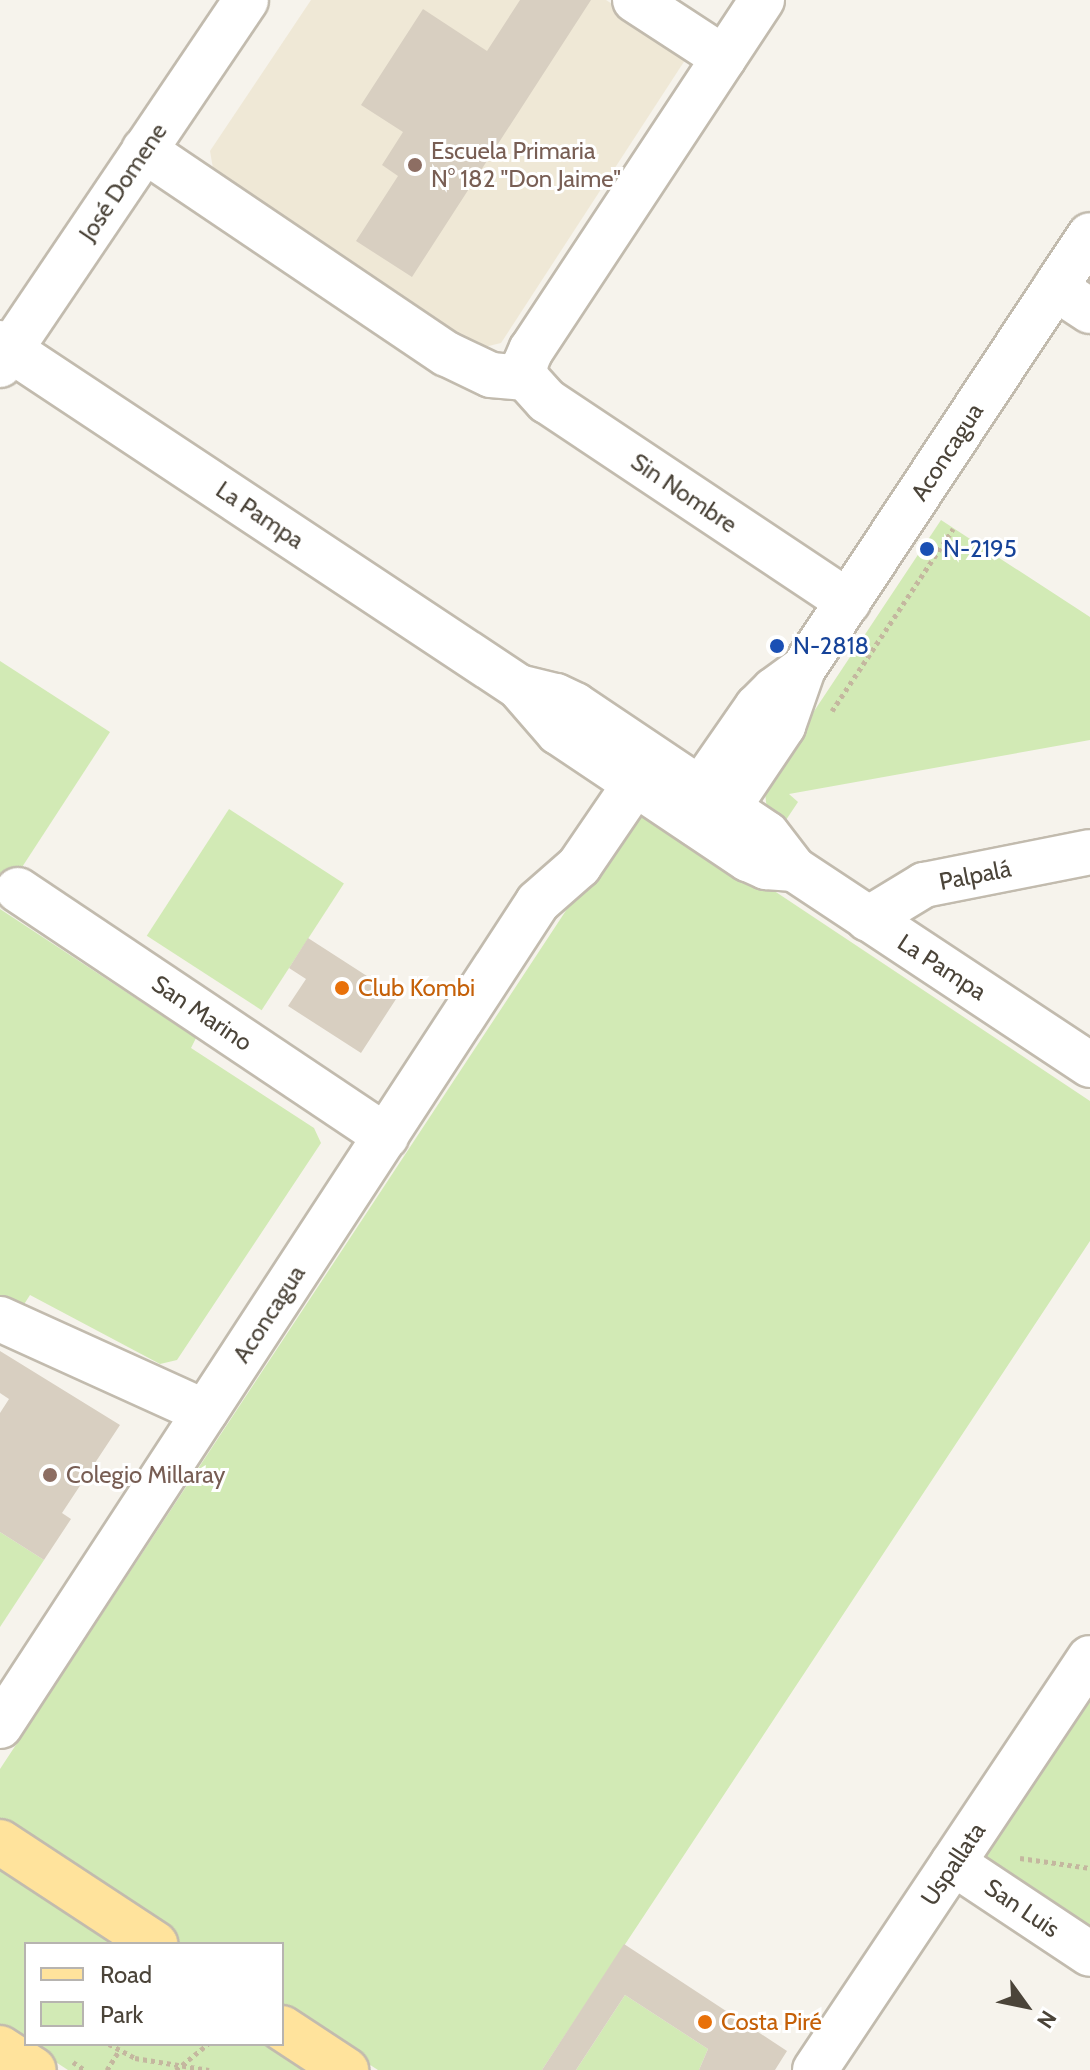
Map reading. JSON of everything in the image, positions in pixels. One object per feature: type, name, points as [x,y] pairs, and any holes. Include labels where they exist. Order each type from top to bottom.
[{"type":"main road","points":[[0,1842],[152,1942]]},
{"type":"main road","points":[[284,2029],[346,2070]]},
{"type":"main road","points":[[0,2048],[34,2070]]},
{"type":"street","name":"José Domene","points":[[3,353],[246,0]]},
{"type":"street","points":[[635,0],[730,49]]},
{"type":"street","points":[[675,0],[730,49]]},
{"type":"street","points":[[144,150],[447,354],[491,375],[526,378],[525,364],[531,350],[762,0]]},
{"type":"street","name":"Aconcagua","points":[[708,807],[757,707],[803,669],[848,602],[1072,299],[1090,235]]},
{"type":"street","name":"La Pampa","points":[[3,353],[519,687],[567,701],[628,766],[775,842],[794,869],[1090,1065]]},
{"type":"street","name":"Sin Nombre","points":[[526,378],[547,401],[848,602]]},
{"type":"street","name":"Aconcagua","points":[[0,1726],[538,902],[560,841],[628,766]]},
{"type":"street","name":"Palpalá","points":[[868,919],[924,885],[1090,852]]},
{"type":"street","name":"San Marino","points":[[18,890],[386,1136]]},
{"type":"street","points":[[0,1319],[205,1412]]},
{"type":"street","name":"Uspallata","points":[[815,2070],[1090,1658]]},
{"type":"street","name":"San Luis","points":[[953,1863],[1090,1954]]},
{"type":"path","points":[[826,721],[953,529]]},
{"type":"path","points":[[1013,1857],[1090,1868]]},
{"type":"path","points":[[112,2046],[135,2058],[178,2068],[209,2070]]},
{"type":"path","points":[[178,2068],[206,2046]]},
{"type":"path","points":[[107,2070],[119,2051]]},
{"type":"shaded area","name":"Escuela Primaria N° 182 \"Don Jaime\"","points":[[311,0],[606,0],[689,54],[501,343],[472,350],[215,180],[210,151]]},
{"type":"green space","points":[[941,520],[1090,617],[1090,740],[789,794],[798,802],[782,826],[767,810],[765,793],[769,779]]},
{"type":"green space","points":[[0,661],[110,732],[0,901]]},
{"type":"green space","points":[[229,809],[344,884],[262,1010],[147,936]]},
{"type":"green space","points":[[640,812],[663,817],[1090,1101],[1090,1241],[542,2070],[378,2070],[284,2009],[284,1942],[179,1942],[0,1827],[0,1769],[621,827]]},
{"type":"green space","points":[[0,909],[196,1038],[191,1048],[314,1128],[321,1143],[177,1360],[160,1364],[30,1295],[21,1309],[0,1300]]},
{"type":"green space","points":[[0,1532],[44,1560],[0,1627]]},
{"type":"green space","points":[[1090,1679],[1090,1940],[981,1860]]},
{"type":"green space","points":[[0,1862],[121,1942],[24,1942],[24,2042],[0,2026]]},
{"type":"green space","points":[[625,1995],[708,2049],[699,2070],[576,2070]]},
{"type":"green space","points":[[31,2046],[277,2046],[314,2070],[68,2070]]},
{"type":"building","points":[[520,0],[591,0],[412,277],[356,241],[398,176],[382,165],[403,132],[361,105],[423,9],[487,51]]},
{"type":"building","name":"Club Kombi","points":[[308,938],[398,996],[361,1053],[288,1006],[306,979],[289,968]]},
{"type":"building","name":"Colegio Millaray","points":[[0,1351],[120,1425],[62,1513],[71,1519],[44,1560],[0,1532],[0,1413],[9,1399],[0,1393]]},
{"type":"building","name":"Costa Piré","points":[[624,1944],[787,2051],[775,2070],[699,2070],[708,2049],[625,1995],[576,2070],[542,2070]]},
{"type":"place","name":"Escuela Primaria N° 182 \"Don Jaime\"","points":[[415,165]]},
{"type":"place","name":"N-2195","points":[[927,549]]},
{"type":"place","name":"N-2818","points":[[777,646]]},
{"type":"place","name":"Club Kombi","points":[[342,988]]},
{"type":"place","name":"Colegio Millaray","points":[[50,1475]]},
{"type":"place","name":"Costa Piré","points":[[705,2022]]}]
